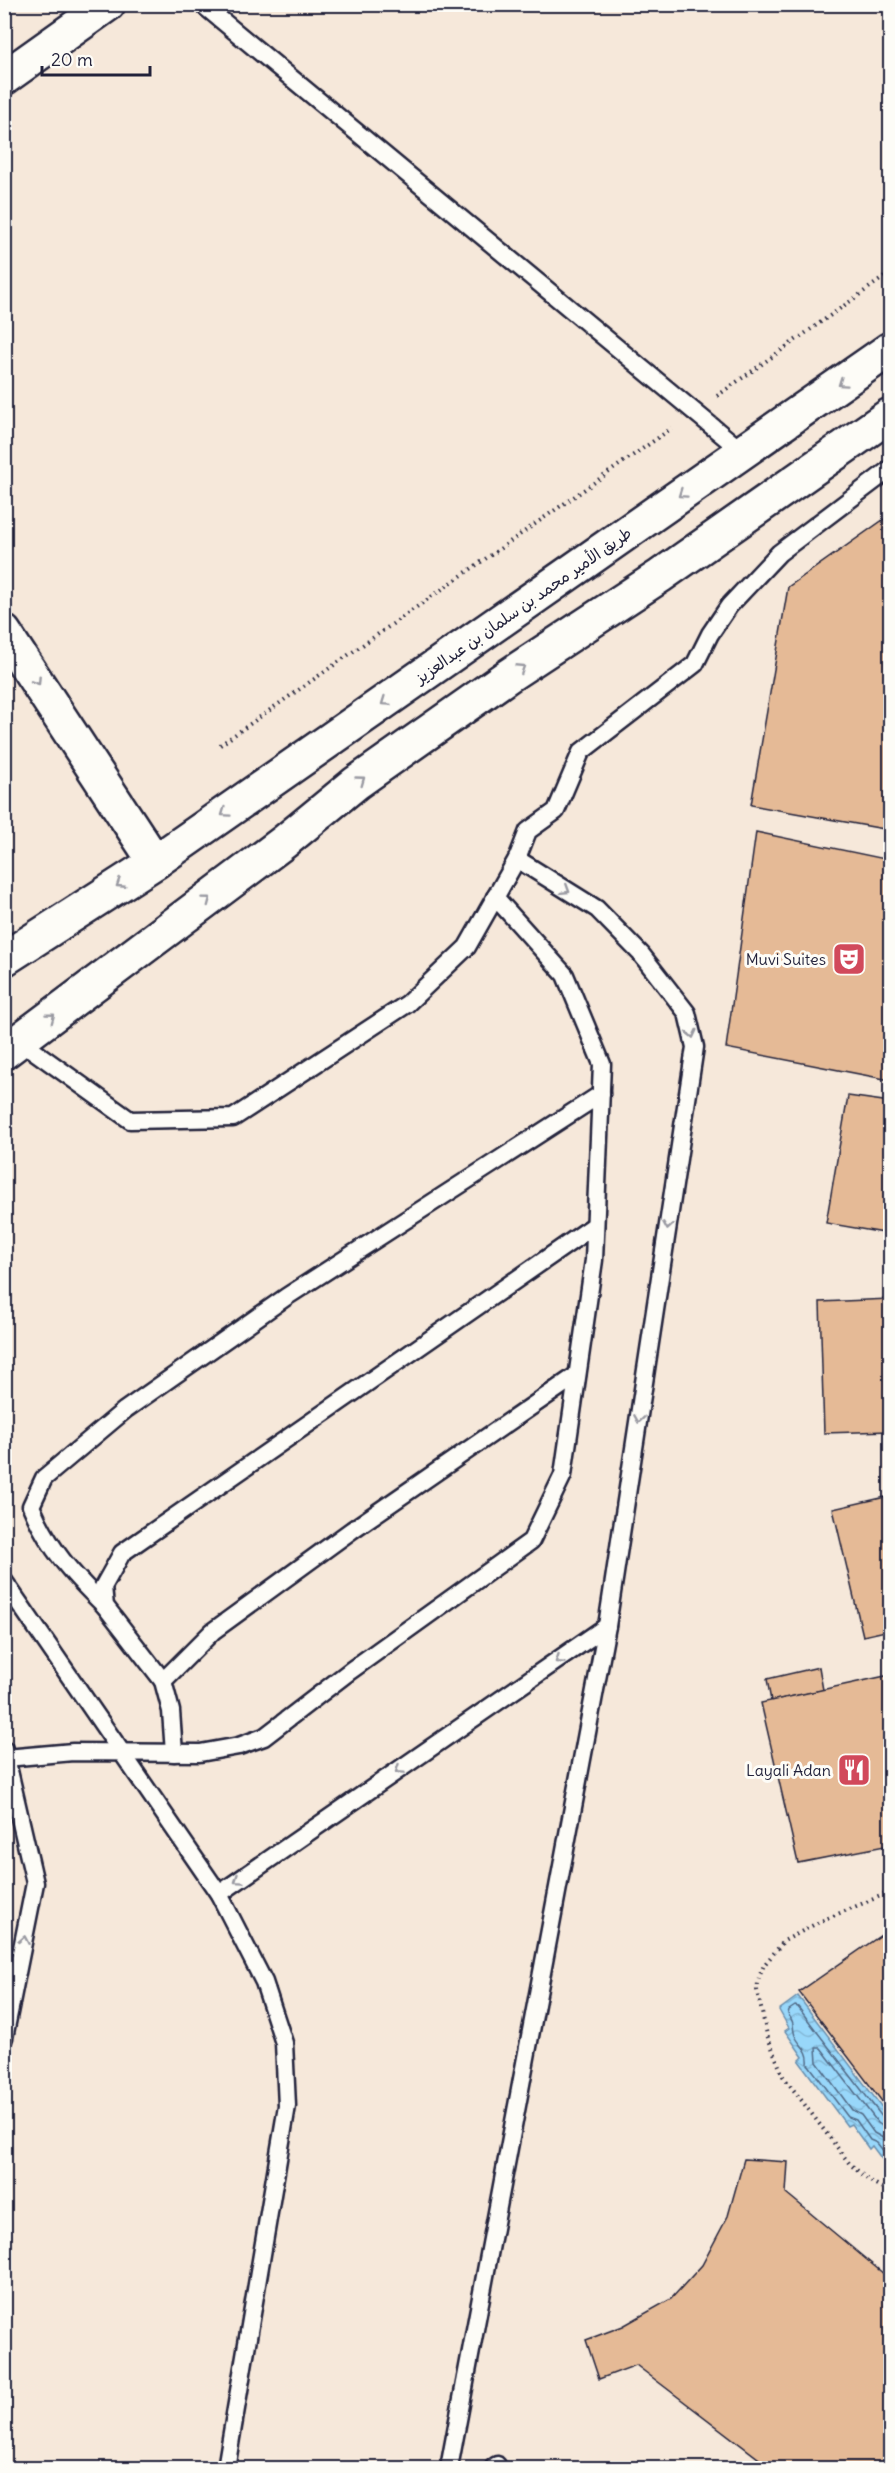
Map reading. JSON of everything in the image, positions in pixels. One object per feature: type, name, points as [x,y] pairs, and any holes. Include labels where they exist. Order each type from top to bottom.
[{"type":"street","points":[[4,78],[108,4]]},
{"type":"street","name":"طريق الأمير محمد بن سلمان بن عبدالعزيز","points":[[4,959],[155,862],[891,349]]},
{"type":"street","points":[[12,1046],[285,842],[356,783],[508,676],[660,576],[891,415]]},
{"type":"street","points":[[4,632],[155,862]]},
{"type":"lane","points":[[202,4],[743,452]]},
{"type":"lane","points":[[12,1046],[130,1120],[233,1118],[407,1004],[467,947],[517,859],[528,831],[556,811],[580,752],[695,664],[710,634],[729,606],[779,553],[891,469]]},
{"type":"lane","points":[[449,2469],[608,1626],[695,1047],[687,1013],[641,954],[597,909],[517,859]]},
{"type":"lane","points":[[4,2038],[35,1883],[5,1753],[200,1753],[239,1746],[264,1737],[350,1671],[531,1542],[563,1475],[594,1260],[602,1064],[565,975],[495,897]]},
{"type":"lane","points":[[174,1753],[171,1711],[163,1681],[105,1606],[68,1571],[43,1534],[31,1506],[44,1478],[124,1410],[286,1297],[601,1094]]},
{"type":"lane","points":[[105,1606],[103,1587],[122,1553],[595,1225]]},
{"type":"lane","points":[[163,1681],[213,1631],[352,1530],[577,1375]]},
{"type":"lane","points":[[4,1581],[219,1894],[264,1982],[284,2043],[287,2106],[226,2469]]},
{"type":"lane","points":[[219,1894],[608,1626]]},
{"type":"path","points":[[220,745],[891,273]]},
{"type":"path","points":[[891,1892],[821,1922],[784,1941],[764,1965],[756,1990],[767,2035],[783,2076],[849,2163],[868,2180],[891,2192]]},
{"type":"water","points":[[798,1996],[890,2118],[890,2164],[887,2166],[872,2146],[869,2149],[851,2124],[847,2126],[799,2061],[803,2057],[785,2031],[789,2028],[779,2010]]},
{"type":"building","points":[[890,515],[890,830],[751,805],[788,587]]},
{"type":"building","points":[[756,832],[890,860],[890,1080],[726,1048]]},
{"type":"building","points":[[848,1096],[890,1102],[890,1234],[826,1223]]},
{"type":"building","points":[[890,1299],[890,1431],[824,1433],[820,1302]]},
{"type":"building","points":[[890,1496],[890,1630],[863,1636],[833,1509]]},
{"type":"building","points":[[819,1667],[823,1690],[771,1701],[767,1679]]},
{"type":"building","points":[[890,1675],[890,1845],[798,1863],[761,1703]]},
{"type":"building","points":[[890,1929],[890,2112],[799,1992]]},
{"type":"building","points":[[744,2159],[788,2162],[786,2193],[890,2279],[890,2468],[771,2468],[636,2365],[599,2379],[586,2340],[623,2326],[671,2299],[702,2265],[728,2216]]},
{"type":"place","name":"Muvi Suites","points":[[849,959]]},
{"type":"place","name":"Layali Adan","points":[[854,1770]]}]
